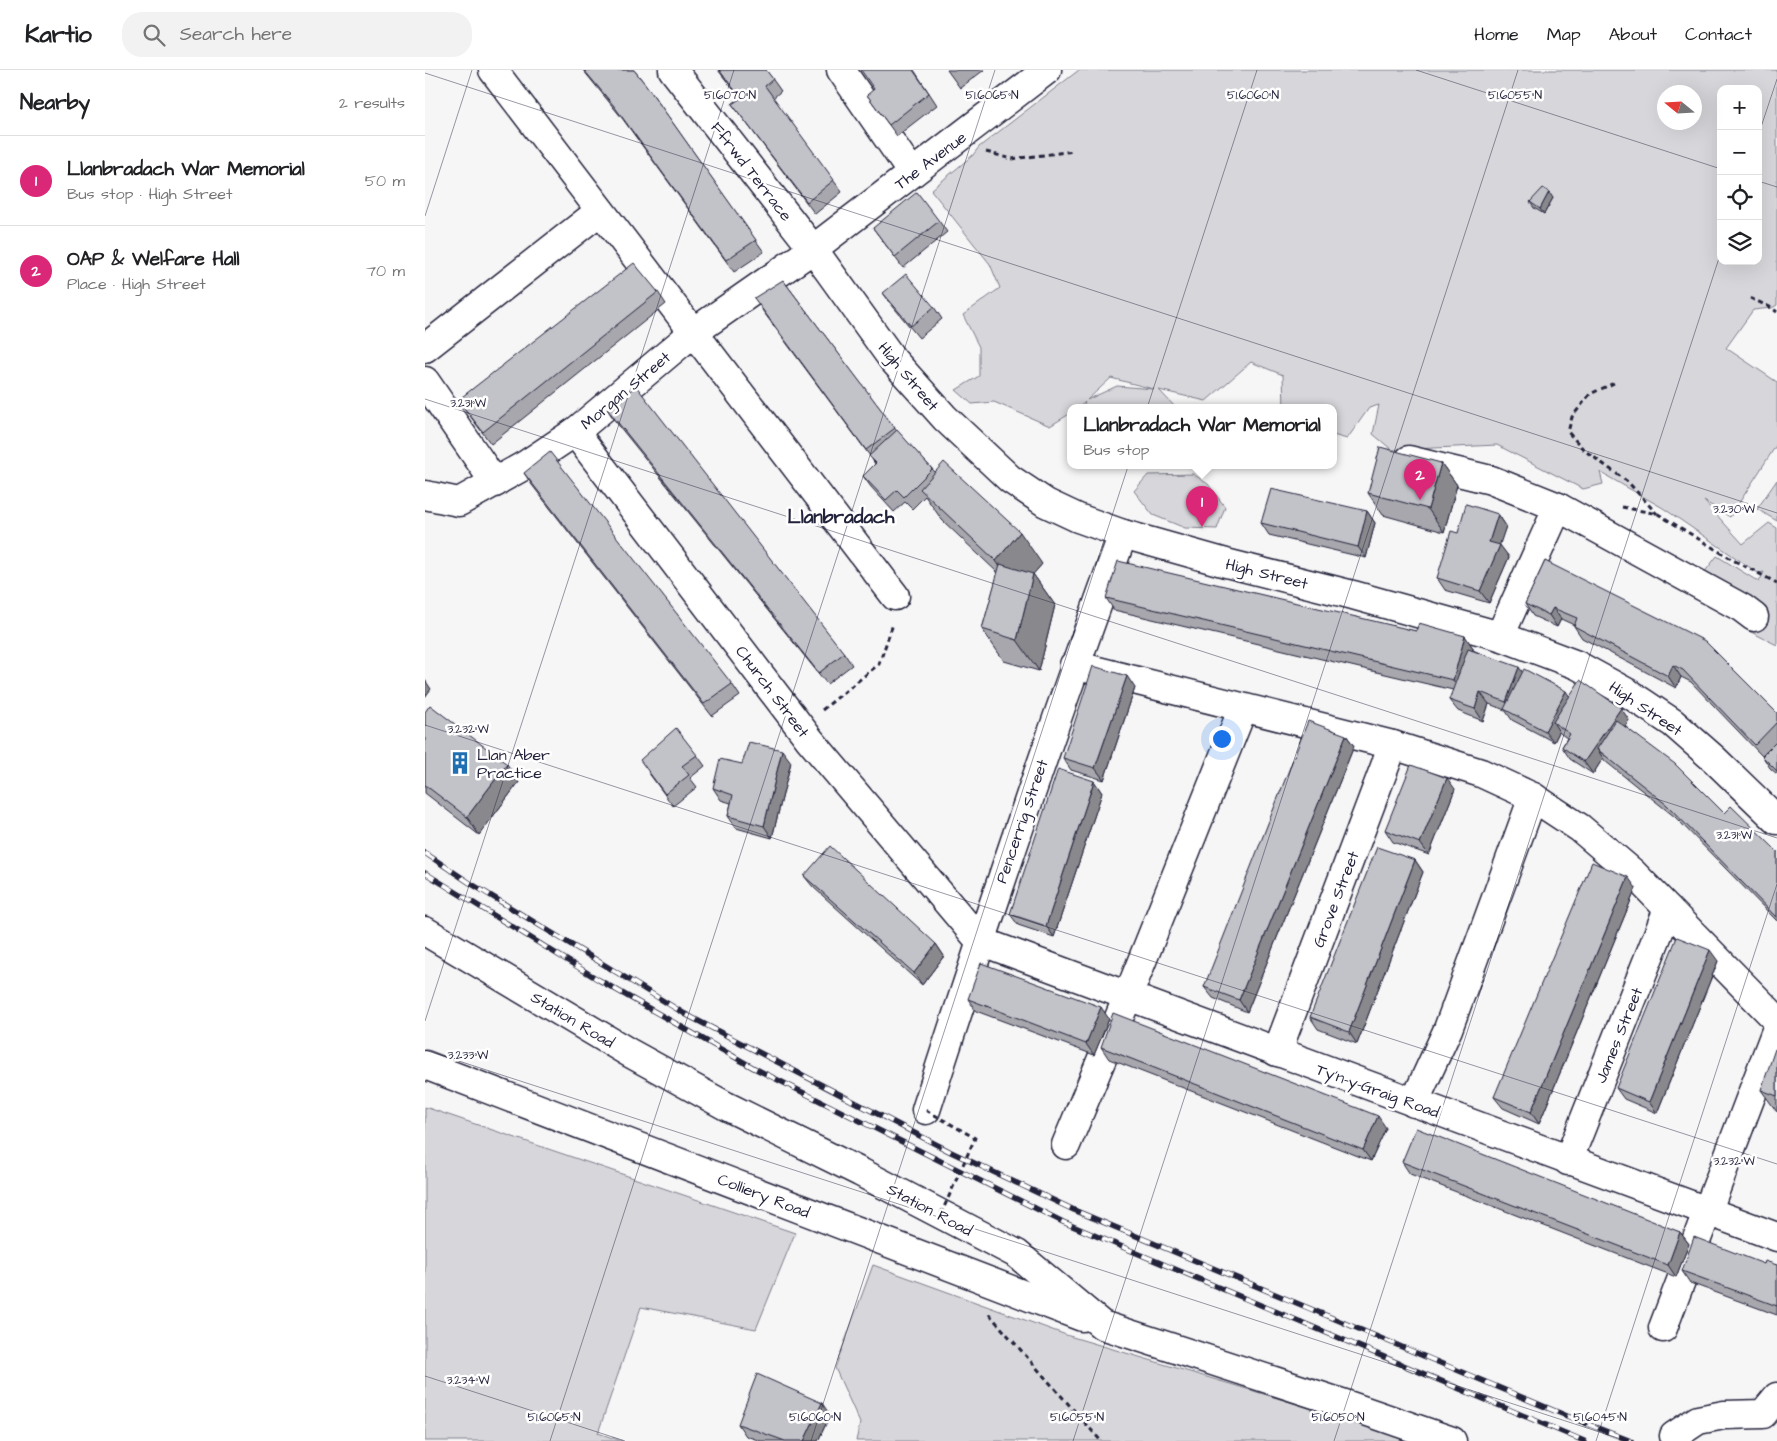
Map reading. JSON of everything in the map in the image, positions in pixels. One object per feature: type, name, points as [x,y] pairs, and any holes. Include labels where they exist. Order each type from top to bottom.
[{"type":"street","points":[[493,70],[895,596]]},
{"type":"street","name":"Ffrwd Terrace","points":[[673,70],[813,249]]},
{"type":"street","points":[[841,70],[912,173]]},
{"type":"street","name":"The Avenue","points":[[813,249],[951,144],[1036,73]]},
{"type":"street","points":[[425,348],[600,211]]},
{"type":"street","name":"Morgan Street","points":[[425,495],[459,502],[527,464],[575,432],[694,332],[813,249]]},
{"type":"street","name":"High Street","points":[[813,249],[893,360],[945,418],[1003,472],[1046,503],[1078,518],[1123,534],[1500,636],[1577,665],[1628,693],[1673,722],[1777,820]]},
{"type":"street","points":[[425,381],[495,482]]},
{"type":"street","name":"Church Street","points":[[575,432],[801,728],[980,941]]},
{"type":"street","points":[[1403,458],[1491,480],[1558,507],[1662,563],[1754,617]]},
{"type":"street","points":[[1500,636],[1558,507]]},
{"type":"street","name":"Pencerrig Street","points":[[926,1110],[980,941],[1075,665],[1123,534]]},
{"type":"street","points":[[1075,665],[1393,745],[1481,773],[1533,796],[1580,828],[1633,873],[1777,1020]]},
{"type":"street","points":[[1066,1145],[1128,996],[1243,708]]},
{"type":"street","name":"Grove Street","points":[[1277,1052],[1393,745]]},
{"type":"street","points":[[1414,1103],[1448,1029],[1533,796]]},
{"type":"street","name":"James Street","points":[[1568,1160],[1668,909]]},
{"type":"street","name":"Station Road","points":[[425,931],[628,1052],[726,1106],[860,1172],[1017,1254],[1102,1325],[1452,1441]]},
{"type":"street","name":"Ty'n-y-Graig Road","points":[[980,941],[1777,1237]]},
{"type":"street","points":[[1663,1328],[1777,1028]]},
{"type":"street","name":"Colliery Road","points":[[425,1065],[1102,1325]]},
{"type":"street","points":[[1674,1436],[1698,1420],[1724,1415],[1772,1413]]},
{"type":"path","points":[[951,144],[1012,160],[1074,151]]},
{"type":"path","points":[[1750,298],[1773,308],[1777,312]]},
{"type":"path","points":[[1614,383],[1590,394],[1572,418],[1568,432],[1584,450],[1628,482],[1658,514],[1733,560],[1777,583]]},
{"type":"path","points":[[1616,506],[1658,514]]},
{"type":"path","points":[[801,728],[879,664],[900,604],[895,596]]},
{"type":"path","points":[[926,1110],[975,1138],[941,1214]]},
{"type":"path","points":[[985,1309],[1101,1441]]},
{"type":"shaded area","points":[[1079,70],[1777,70],[1777,305],[1772,308],[1753,310],[1726,348],[1777,382],[1777,444],[1730,517],[1704,501],[1743,544],[1769,523],[1777,528],[1777,645],[1749,631],[1727,615],[1700,578],[1717,556],[1759,582],[1764,572],[1758,573],[1663,508],[1600,472],[1603,484],[1583,489],[1497,445],[1392,450],[1373,434],[1379,405],[1369,408],[1347,439],[1337,436],[1337,404],[1284,404],[1283,375],[1251,362],[1206,401],[1159,390],[1172,404],[1084,404],[1085,402],[1083,404],[1067,404],[1067,415],[1050,426],[994,402],[972,404],[956,390],[979,376],[979,347],[963,315],[1000,288],[990,264],[931,190],[973,155],[979,147]],"holes":[[[1111,378],[1153,389],[1117,386],[1087,400]]]},
{"type":"shaded area","points":[[1193,474],[1208,484],[1225,507],[1217,529],[1185,528],[1153,515],[1134,491],[1148,475]]},
{"type":"shaded area","points":[[1777,480],[1777,521],[1757,509]]},
{"type":"shaded area","points":[[425,1107],[795,1233],[756,1329],[641,1307],[598,1433],[622,1441],[425,1441]]},
{"type":"shaded area","points":[[873,1265],[1069,1336],[1334,1415],[1413,1441],[856,1441],[860,1423],[835,1368]]},
{"type":"building","points":[[584,70],[634,70],[756,240],[726,260],[614,106]]},
{"type":"building","points":[[719,70],[766,70],[773,79],[765,86],[834,180],[807,202],[732,104],[741,98]]},
{"type":"building","points":[[861,70],[913,70],[929,93],[889,125],[867,95],[874,89]]},
{"type":"building","points":[[1543,188],[1549,192],[1540,209],[1530,202]]},
{"type":"building","points":[[917,192],[939,221],[895,257],[873,228]]},
{"type":"building","points":[[634,263],[658,292],[483,432],[458,400]]},
{"type":"building","points":[[906,274],[934,307],[911,326],[883,293]]},
{"type":"building","points":[[783,280],[895,428],[866,450],[754,298]]},
{"type":"building","points":[[636,386],[844,653],[819,673],[607,409]]},
{"type":"building","points":[[897,430],[932,469],[904,497],[897,490],[886,500],[863,476],[876,463],[869,456]]},
{"type":"building","points":[[1380,447],[1441,463],[1428,509],[1368,493]]},
{"type":"building","points":[[550,452],[732,684],[704,704],[524,473]]},
{"type":"building","points":[[944,462],[1020,532],[996,561],[920,489]]},
{"type":"building","points":[[1271,489],[1367,511],[1358,547],[1261,523]]},
{"type":"building","points":[[1466,504],[1498,514],[1489,542],[1500,545],[1480,591],[1437,578],[1451,531],[1458,533]]},
{"type":"building","points":[[1118,561],[1416,631],[1419,623],[1465,636],[1453,680],[1106,598]]},
{"type":"building","points":[[1545,561],[1705,641],[1777,713],[1777,722],[1755,745],[1683,670],[1673,665],[1668,676],[1574,626],[1577,618],[1553,608],[1549,615],[1525,604]]},
{"type":"building","points":[[1000,564],[1033,574],[1017,640],[982,629]]},
{"type":"building","points":[[1468,649],[1519,667],[1506,702],[1480,692],[1475,709],[1449,700]]},
{"type":"building","points":[[1093,666],[1127,676],[1095,768],[1063,758]]},
{"type":"building","points":[[1524,669],[1566,691],[1545,731],[1504,709]]},
{"type":"building","points":[[1580,680],[1621,708],[1584,762],[1562,747],[1570,734],[1553,722]]},
{"type":"building","name":"Llan Aber Practice","points":[[430,705],[507,764],[467,817],[425,785],[425,712]]},
{"type":"building","points":[[1616,720],[1675,764],[1724,813],[1731,806],[1777,851],[1777,918],[1667,805],[1597,749]]},
{"type":"building","points":[[1308,721],[1346,735],[1239,1000],[1204,987]]},
{"type":"building","points":[[676,728],[697,755],[682,766],[689,775],[665,794],[640,760]]},
{"type":"building","points":[[1777,741],[1777,771],[1762,756]]},
{"type":"building","points":[[749,742],[782,750],[764,826],[728,816],[733,795],[713,788],[720,759],[742,764]]},
{"type":"building","points":[[1411,765],[1447,778],[1420,843],[1385,830]]},
{"type":"building","points":[[1058,769],[1094,781],[1046,926],[1010,914]]},
{"type":"building","points":[[830,846],[936,944],[914,973],[804,876]]},
{"type":"building","points":[[1377,847],[1415,860],[1349,1032],[1310,1017]]},
{"type":"building","points":[[1592,862],[1628,877],[1531,1112],[1494,1097]]},
{"type":"building","points":[[1677,937],[1710,950],[1649,1102],[1616,1088]]},
{"type":"building","points":[[981,963],[1101,1007],[1086,1044],[968,999]]},
{"type":"building","points":[[1113,1013],[1378,1116],[1363,1150],[1101,1047]]},
{"type":"building","points":[[1775,1049],[1777,1049],[1777,1096],[1761,1090]]},
{"type":"building","points":[[1416,1128],[1680,1232],[1668,1265],[1402,1162]]},
{"type":"building","points":[[1694,1237],[1764,1264],[1765,1261],[1777,1265],[1777,1306],[1682,1271]]},
{"type":"building","points":[[757,1374],[822,1403],[804,1441],[785,1441],[738,1424]]},
{"type":"railway","points":[[425,853],[470,883],[685,1014],[951,1152],[1074,1210],[1631,1441]]},
{"type":"railway","points":[[425,873],[599,980],[754,1068],[1063,1222],[1584,1441]]},
{"type":"place","name":"OAP & Welfare Hall","points":[[1420,500]]},
{"type":"place","name":"Llanbradach War Memorial","points":[[1202,527]]},
{"type":"place","name":"Llan Aber Practice","points":[[460,763]]},
{"type":"district","name":"Llanbradach","points":[[841,516]]}]
